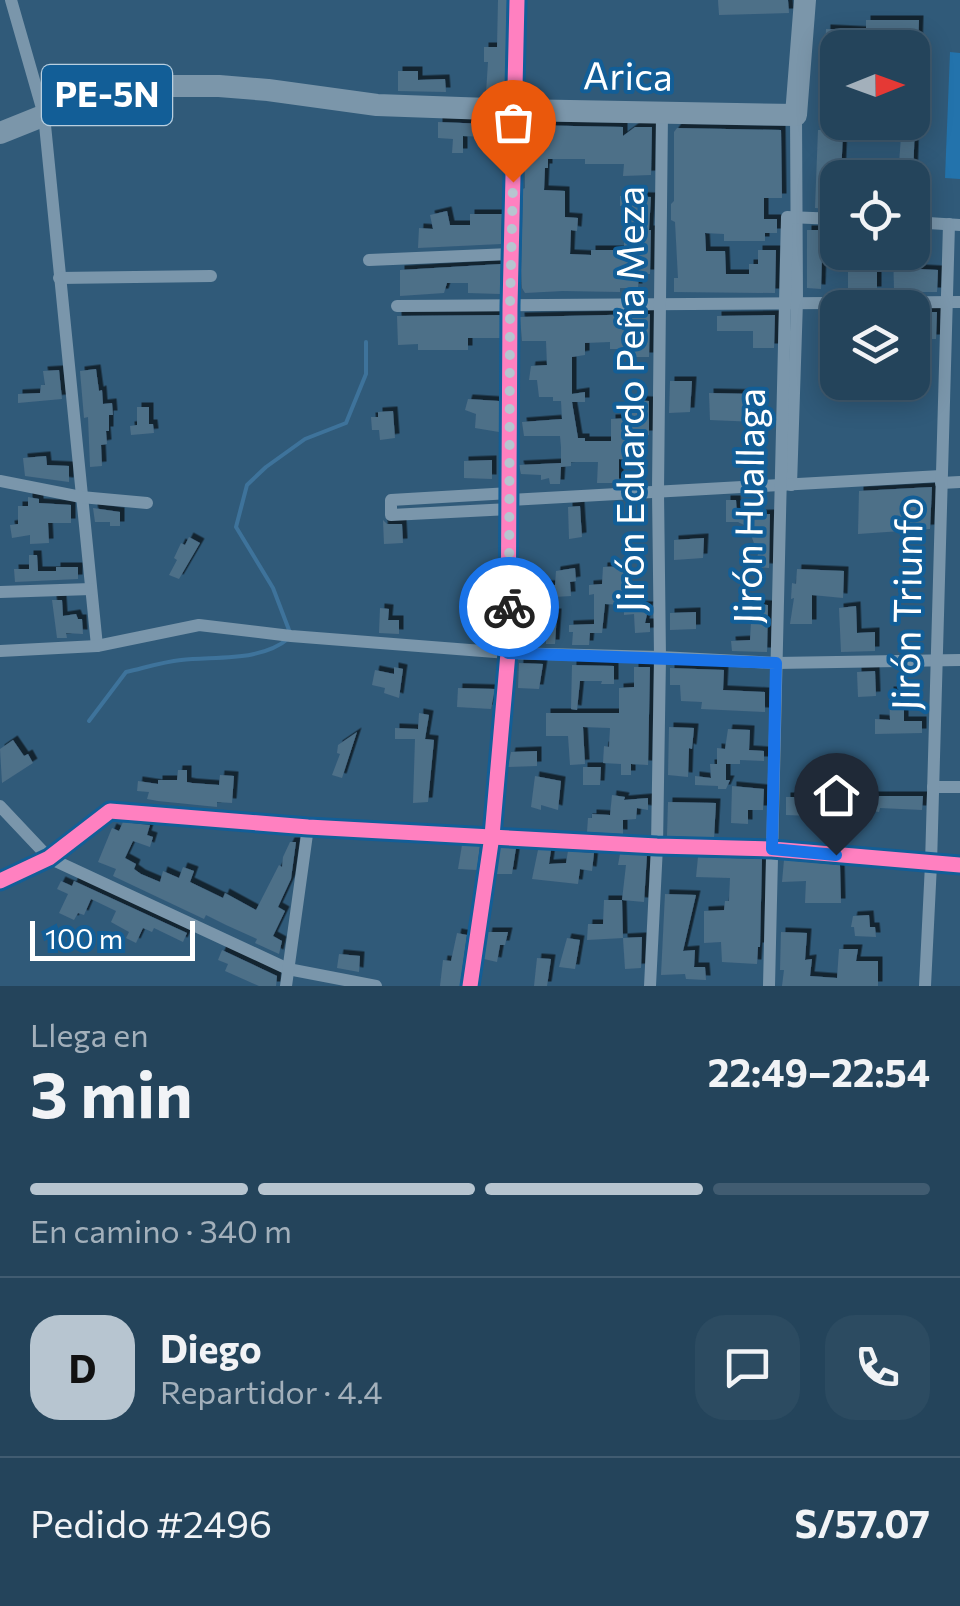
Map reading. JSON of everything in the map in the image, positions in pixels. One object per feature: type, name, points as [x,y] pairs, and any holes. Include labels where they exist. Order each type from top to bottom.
[{"type":"highway","points":[[796,115],[805,0]]},
{"type":"highway","points":[[802,42],[816,0]]},
{"type":"highway","name":"Arica","points":[[44,115],[80,101],[154,86],[268,90],[376,105],[796,115]]},
{"type":"highway","name":"PE-5N","points":[[0,132],[44,115]]},
{"type":"street","points":[[11,0],[44,115],[97,646]]},
{"type":"street","points":[[470,986],[492,836],[508,653],[517,0]]},
{"type":"street","name":"Jirón Eduardo Peña Meza","points":[[650,986],[660,657],[662,113]]},
{"type":"street","name":"Jirón Huallaga","points":[[769,986],[776,663],[791,301],[787,217],[796,218],[796,115]]},
{"type":"street","points":[[796,218],[820,219]]},
{"type":"street","name":"Jirón Triunfo","points":[[924,986],[932,864],[941,475],[953,302],[954,224]]},
{"type":"street","points":[[369,260],[511,254]]},
{"type":"street","points":[[60,278],[211,276]]},
{"type":"street","points":[[397,306],[953,302]]},
{"type":"street","points":[[941,475],[960,464]]},
{"type":"street","points":[[510,501],[391,500],[391,515],[510,501],[941,475],[960,482]]},
{"type":"street","points":[[0,481],[82,497],[147,503]]},
{"type":"street","points":[[0,592],[91,589]]},
{"type":"street","points":[[0,651],[97,646],[199,626],[508,653],[776,663],[960,660]]},
{"type":"street","points":[[934,787],[960,787]]},
{"type":"street","points":[[0,806],[49,858],[288,970],[376,986]]},
{"type":"street","points":[[0,881],[49,858],[110,811],[308,828],[772,849],[960,865]]},
{"type":"street","points":[[286,986],[308,828]]},
{"type":"shaded area","points":[[950,52],[960,53],[960,179],[945,178]]},
{"type":"building","points":[[498,0],[507,0],[505,94],[486,93],[488,62],[484,62],[484,47],[497,47]]},
{"type":"building","points":[[718,0],[788,0],[789,13],[719,15]]},
{"type":"building","points":[[866,20],[919,20],[919,30],[866,30]]},
{"type":"building","points":[[398,71],[418,71],[418,80],[445,79],[446,92],[398,91]]},
{"type":"building","points":[[438,122],[487,124],[487,137],[463,136],[463,153],[452,153],[453,139],[438,138]]},
{"type":"building","points":[[524,125],[623,127],[623,136],[635,127],[652,127],[651,175],[623,176],[624,164],[585,164],[585,159],[548,159],[545,168],[544,190],[565,191],[565,217],[578,218],[577,231],[571,230],[570,254],[624,250],[629,206],[620,206],[620,196],[651,197],[650,274],[639,274],[638,288],[620,288],[620,292],[525,293],[521,270]]},
{"type":"building","points":[[677,128],[781,130],[782,198],[764,198],[764,219],[777,219],[777,233],[765,233],[765,241],[724,241],[724,234],[705,233],[706,251],[725,251],[726,274],[749,274],[749,264],[758,264],[758,250],[776,250],[775,293],[674,292],[674,278],[678,278],[671,204]]},
{"type":"building","points":[[818,130],[820,140],[843,140],[842,160],[820,160],[820,208],[815,208]]},
{"type":"building","points":[[901,140],[914,140],[914,160],[899,160]]},
{"type":"building","points":[[447,211],[450,225],[470,225],[470,214],[502,214],[501,244],[418,248],[419,228],[433,229],[430,215]]},
{"type":"building","points":[[807,230],[820,230],[821,289],[807,288]]},
{"type":"building","points":[[501,264],[500,294],[468,293],[468,283],[447,283],[444,293],[400,296],[400,270]]},
{"type":"building","points":[[848,270],[877,271],[877,290],[848,290]]},
{"type":"building","points":[[894,270],[938,270],[937,292],[894,288]]},
{"type":"building","points":[[930,312],[937,312],[936,339],[930,339]]},
{"type":"building","points":[[650,314],[649,357],[626,357],[626,349],[610,349],[610,342],[585,343],[585,355],[572,357],[572,394],[585,392],[585,402],[572,402],[578,438],[611,441],[611,419],[630,418],[631,400],[649,401],[649,435],[639,435],[640,446],[629,446],[629,460],[619,459],[619,483],[597,483],[598,462],[571,462],[571,466],[561,467],[560,484],[550,484],[549,478],[541,480],[541,475],[521,474],[519,465],[561,463],[560,436],[524,436],[522,422],[562,419],[561,401],[539,397],[537,380],[529,380],[531,366],[547,365],[546,341],[522,341],[520,317]]},
{"type":"building","points":[[500,315],[500,338],[468,338],[468,350],[418,350],[418,344],[398,345],[397,316]]},
{"type":"building","points":[[775,315],[774,348],[753,348],[753,331],[717,331],[717,316]]},
{"type":"building","points":[[96,369],[103,404],[112,403],[113,415],[109,415],[107,444],[101,445],[102,466],[90,467],[88,417],[84,418],[80,371]]},
{"type":"building","points":[[59,370],[62,399],[18,403],[18,394],[40,393],[41,385],[45,385],[43,371]]},
{"type":"building","points":[[670,381],[692,381],[690,412],[669,413]]},
{"type":"building","points":[[709,393],[756,394],[757,422],[710,420]]},
{"type":"building","points":[[468,399],[499,401],[499,432],[475,428],[476,414],[465,410]]},
{"type":"building","points":[[137,407],[149,407],[149,424],[153,424],[154,433],[131,435],[130,426],[137,425]]},
{"type":"building","points":[[393,411],[395,438],[380,440],[379,430],[372,430],[371,417]]},
{"type":"building","points":[[46,456],[47,465],[69,466],[69,482],[25,476],[23,458]]},
{"type":"building","points":[[492,460],[492,479],[464,478],[464,461]]},
{"type":"building","points":[[932,487],[930,529],[858,534],[859,491]]},
{"type":"building","points":[[28,497],[39,499],[39,503],[71,505],[71,523],[48,523],[49,543],[30,544],[30,535],[12,538],[10,525],[18,524],[18,506],[28,506]]},
{"type":"building","points":[[726,500],[736,500],[737,515],[770,514],[769,568],[755,567],[758,554],[748,527],[726,522]]},
{"type":"building","points":[[580,506],[582,537],[569,539],[568,507]]},
{"type":"building","points":[[93,508],[120,512],[120,526],[95,522]]},
{"type":"building","points":[[383,520],[387,524],[402,524],[403,543],[384,544]]},
{"type":"building","points":[[189,537],[200,543],[179,579],[169,575],[181,543],[185,545]]},
{"type":"building","points":[[704,538],[703,558],[674,560],[674,540]]},
{"type":"building","points":[[29,555],[37,555],[38,571],[78,567],[78,579],[15,582],[14,569],[29,569]]},
{"type":"building","points":[[625,566],[630,596],[637,596],[637,606],[649,606],[645,623],[650,623],[650,632],[635,633],[634,614],[624,615],[624,605],[605,604],[602,633],[590,633],[589,645],[572,645],[569,625],[594,624],[594,594],[589,595],[589,585],[602,584],[603,567]]},
{"type":"building","points":[[575,568],[571,596],[521,599],[520,584],[555,585],[556,571]]},
{"type":"building","points":[[797,569],[844,571],[843,598],[812,595],[812,624],[790,624],[792,583],[796,584]]},
{"type":"building","points":[[52,600],[62,600],[63,616],[76,614],[82,619],[83,634],[66,633],[67,638],[57,638]]},
{"type":"building","points":[[752,604],[768,605],[767,652],[732,651],[731,641],[750,640]]},
{"type":"building","points":[[856,606],[857,633],[875,632],[875,651],[841,652],[839,608]]},
{"type":"building","points":[[380,608],[389,609],[388,620],[399,620],[399,634],[379,633]]},
{"type":"building","points":[[696,612],[696,629],[670,630],[670,613]]},
{"type":"building","points":[[557,613],[555,644],[546,644],[546,624],[530,630],[534,615]]},
{"type":"building","points":[[519,663],[543,664],[539,689],[518,688]]},
{"type":"building","points":[[572,665],[614,666],[614,684],[580,681],[577,710],[571,709]]},
{"type":"building","points":[[394,667],[403,669],[399,698],[372,685],[375,670],[394,674]]},
{"type":"building","points":[[634,667],[650,667],[648,765],[631,764],[631,775],[621,775],[621,764],[603,763],[610,728],[583,727],[585,764],[570,765],[568,736],[546,736],[546,713],[619,713],[619,688],[634,687]]},
{"type":"building","points":[[670,668],[724,670],[723,690],[765,692],[765,712],[701,709],[702,702],[681,701],[680,685],[670,685]]},
{"type":"building","points":[[875,671],[876,696],[858,697],[857,672]]},
{"type":"building","points":[[458,688],[495,689],[491,709],[457,707]]},
{"type":"building","points":[[889,691],[904,691],[904,721],[922,721],[922,733],[875,734],[875,719],[890,720]]},
{"type":"building","points":[[419,713],[429,715],[425,739],[434,740],[428,802],[413,803],[415,739],[395,739],[395,728],[418,729]]},
{"type":"building","points":[[669,727],[694,728],[688,777],[668,775]]},
{"type":"building","points":[[728,729],[750,730],[749,750],[764,751],[764,761],[726,764],[726,780],[730,780],[726,789],[695,785],[695,776],[711,778],[710,764],[717,764],[717,748],[725,749]]},
{"type":"building","points":[[357,732],[342,778],[332,775],[340,754],[338,745]]},
{"type":"building","points":[[13,740],[33,763],[2,783],[0,749]]},
{"type":"building","points":[[537,751],[537,766],[508,767],[511,752]]},
{"type":"building","points":[[583,767],[601,767],[600,785],[583,785]]},
{"type":"building","points":[[178,770],[187,770],[187,782],[192,783],[219,785],[220,775],[234,776],[232,803],[217,802],[217,807],[158,801],[147,799],[149,792],[137,791],[138,781],[158,784],[158,780],[177,780]]},
{"type":"building","points":[[535,776],[561,781],[558,810],[541,805],[541,810],[531,807]]},
{"type":"building","points":[[732,786],[764,789],[763,810],[748,810],[748,824],[731,823]]},
{"type":"building","points":[[612,795],[625,797],[624,800],[648,798],[648,810],[637,808],[636,819],[623,820],[623,834],[587,832],[592,814],[610,815]]},
{"type":"building","points":[[869,796],[923,796],[922,810],[866,810]]},
{"type":"building","points":[[786,797],[834,797],[832,811],[814,810],[813,816],[786,815]]},
{"type":"building","points":[[668,802],[716,803],[714,838],[667,836]]},
{"type":"building","points":[[123,822],[150,825],[150,847],[133,841],[125,858],[136,864],[134,869],[141,874],[160,882],[163,871],[179,878],[183,867],[194,871],[190,882],[223,898],[225,893],[256,910],[279,865],[282,867],[290,842],[296,842],[291,879],[278,907],[285,911],[273,936],[282,941],[279,954],[206,915],[204,919],[113,876],[116,869],[98,862],[112,828],[119,831]]},
{"type":"building","points":[[462,845],[480,846],[477,870],[458,869]]},
{"type":"building","points":[[500,848],[516,848],[512,874],[496,874]]},
{"type":"building","points":[[538,850],[551,850],[549,864],[566,863],[568,851],[594,853],[592,871],[580,869],[578,884],[532,879]]},
{"type":"building","points":[[620,854],[647,855],[644,902],[622,900],[626,865],[618,865]]},
{"type":"building","points":[[698,857],[762,859],[757,964],[722,962],[721,942],[704,943],[704,911],[724,910],[725,901],[729,901],[730,878],[696,877]]},
{"type":"building","points":[[784,860],[840,865],[841,903],[805,903],[806,881],[782,882]]},
{"type":"building","points":[[61,881],[72,886],[74,881],[187,933],[183,942],[154,928],[152,932],[143,928],[136,943],[126,938],[129,932],[111,922],[116,911],[91,899],[84,915],[78,913],[74,920],[59,913],[68,894],[57,889]]},
{"type":"building","points":[[665,894],[696,895],[683,951],[695,950],[694,967],[705,967],[706,980],[686,979],[685,974],[661,975]]},
{"type":"building","points":[[604,900],[622,900],[623,938],[587,940],[588,924],[603,924]]},
{"type":"building","points":[[869,915],[876,937],[855,936],[851,927],[853,916]]},
{"type":"building","points":[[488,932],[508,932],[505,945],[500,945],[497,962],[484,959]]},
{"type":"building","points":[[781,932],[807,933],[805,960],[812,959],[810,976],[837,978],[839,949],[858,949],[856,961],[878,961],[878,986],[782,986]]},
{"type":"building","points":[[457,933],[467,935],[460,986],[440,986],[443,960],[451,961]]},
{"type":"building","points":[[642,937],[641,968],[625,969],[623,938]]},
{"type":"building","points":[[567,938],[580,940],[575,969],[559,967]]},
{"type":"building","points":[[222,950],[277,976],[276,986],[259,986],[225,971],[228,964],[218,960]]},
{"type":"building","points":[[339,954],[360,956],[359,972],[337,968]]},
{"type":"building","points":[[537,958],[551,959],[547,986],[534,986]]},
{"type":"waterway","points":[[289,630],[273,588],[236,527],[247,485],[305,439],[346,423],[366,374],[366,342]]},
{"type":"waterway","points":[[89,721],[126,672],[174,661],[252,654],[289,638]]},
{"type":"cycle path","points":[[470,986],[492,836],[508,653],[517,0]]},
{"type":"cycle path","points":[[0,881],[49,858],[110,811],[308,827],[772,849],[960,865]]},
{"type":"way so far","points":[[509,607],[513,182]]},
{"type":"route","points":[[509,607],[508,653],[776,663],[772,849],[836,855]]}]
